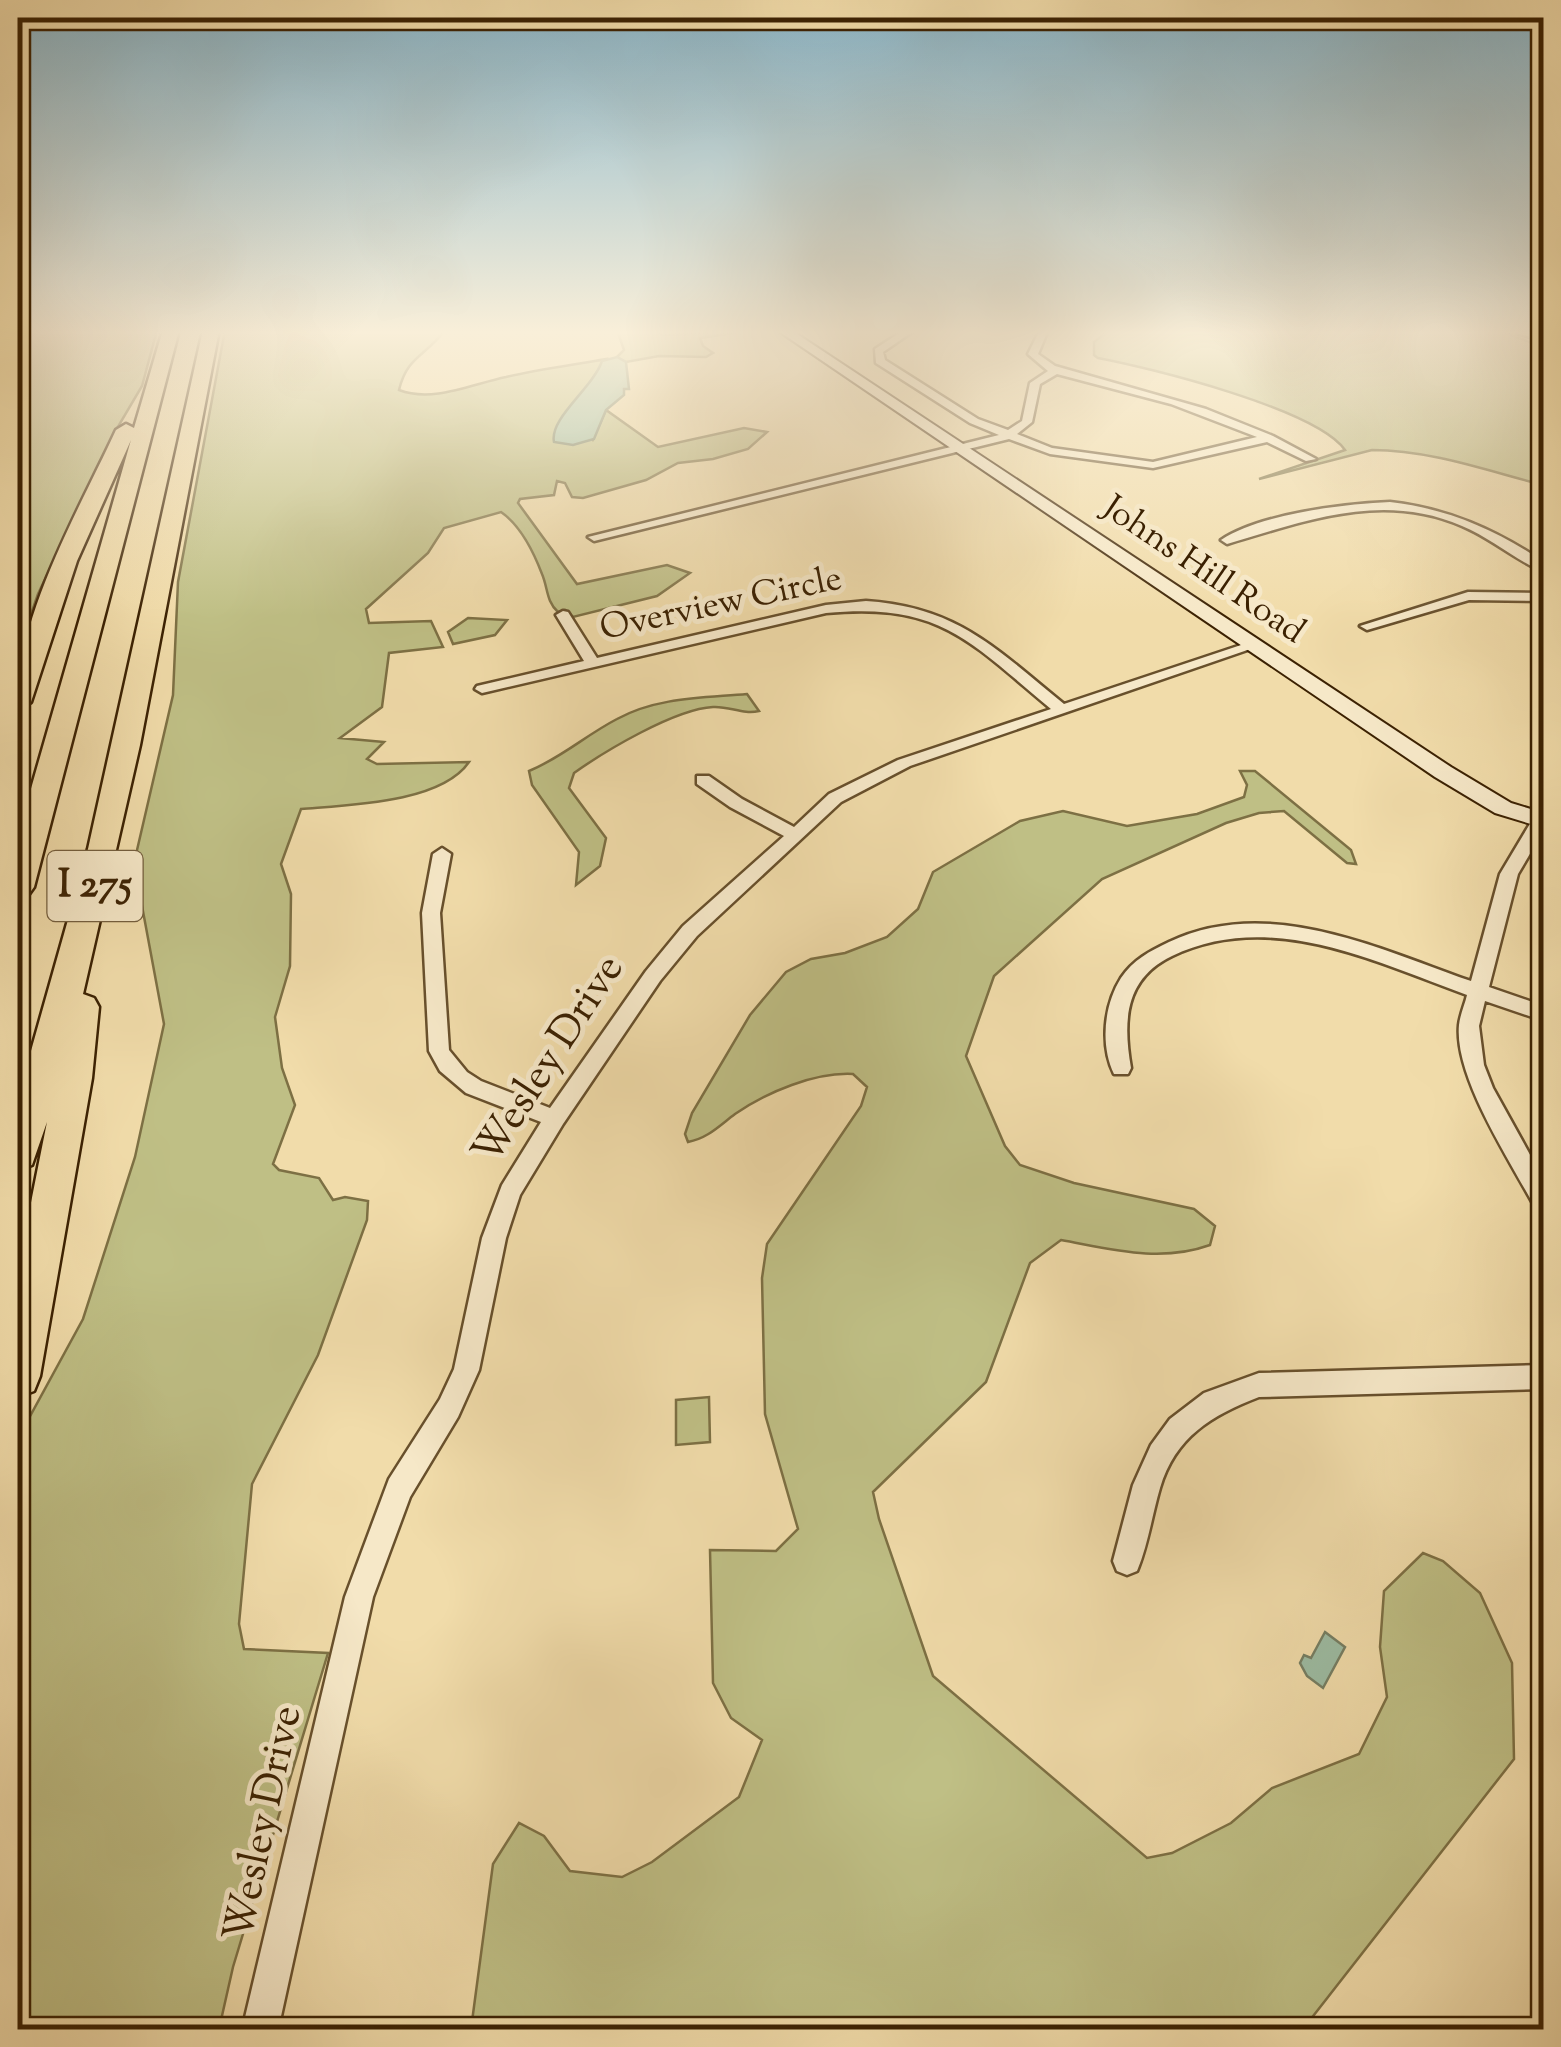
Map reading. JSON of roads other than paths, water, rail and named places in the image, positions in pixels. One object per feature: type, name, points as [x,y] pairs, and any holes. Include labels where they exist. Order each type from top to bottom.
[{"type":"highway","points":[[18,702],[66,561],[129,426]]},
{"type":"highway","name":"I 275","points":[[18,888],[145,426]]},
{"type":"highway","name":"I 275","points":[[18,1154],[84,938],[191,426]]},
{"type":"highway","points":[[18,1376],[74,1078],[82,1014],[84,938]]},
{"type":"main road","name":"Johns Hill Road","points":[[927,426],[1482,797],[1542,821]]},
{"type":"street","points":[[984,426],[1050,450],[1153,465],[1269,438]]},
{"type":"street","points":[[594,537],[962,449],[1008,436],[1022,426]]},
{"type":"street","points":[[1236,426],[1310,458]]},
{"type":"street","points":[[1227,540],[1338,507],[1393,504],[1428,511],[1477,529],[1516,548],[1544,568]]},
{"type":"street","points":[[1367,626],[1468,596],[1544,597]]},
{"type":"street","name":"Overview Circle","points":[[482,689],[826,609],[887,604],[922,610],[954,624],[1062,710]]},
{"type":"street","points":[[563,615],[593,664]]},
{"type":"street","name":"Wesley Drive","points":[[260,2030],[345,1647],[368,1566],[398,1489],[449,1408],[466,1370],[504,1207],[555,1118],[672,951],[720,901],[835,798],[871,777],[1255,645]]},
{"type":"street","points":[[703,780],[736,804],[794,834]]},
{"type":"street","points":[[1542,821],[1508,874],[1469,1026],[1474,1065],[1544,1202]]},
{"type":"street","points":[[442,854],[431,913],[439,1050],[445,1064],[476,1090],[555,1118]]},
{"type":"street","points":[[1121,1068],[1115,1011],[1133,974],[1166,950],[1220,930],[1262,927],[1307,932],[1544,1014]]},
{"type":"street","points":[[1127,1562],[1147,1485],[1160,1454],[1179,1428],[1213,1402],[1259,1386],[1544,1377]]}]
